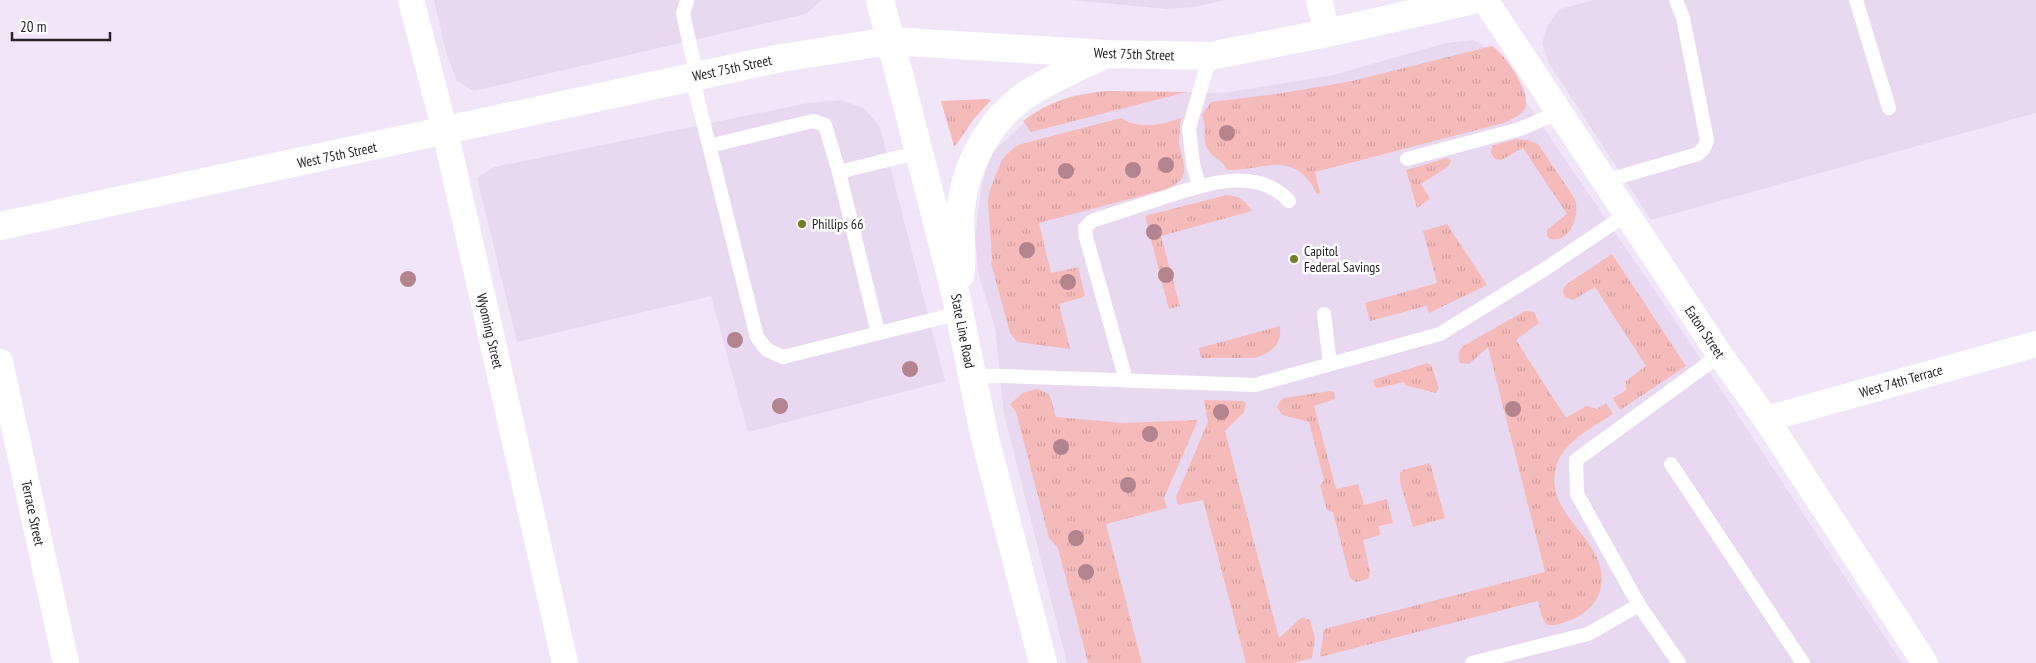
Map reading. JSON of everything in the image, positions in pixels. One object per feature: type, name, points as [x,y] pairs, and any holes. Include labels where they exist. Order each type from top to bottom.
[{"type":"main road","name":"State Line Road","points":[[880,0],[958,305],[984,434],[1043,663]]},
{"type":"main road","name":"West 75th Street","points":[[0,226],[694,76],[781,58],[890,41],[1106,54],[1210,56],[1327,33],[1473,0]]},
{"type":"main road","points":[[958,305],[963,259],[960,209],[970,167],[980,146],[1009,109],[1031,91],[1106,54]]},
{"type":"street","name":"Wyoming Street","points":[[411,0],[445,131],[565,663]]},
{"type":"street","points":[[1319,0],[1327,33]]},
{"type":"street","name":"Eaton Street","points":[[1485,0],[1720,355],[1766,419],[1926,663]]},
{"type":"street","name":"West 74th Terrace","points":[[1766,419],[2036,344]]},
{"type":"street","name":"Terrace Street","points":[[0,362],[66,663]]},
{"type":"lane","points":[[687,0],[683,14],[709,146],[757,337],[767,350],[783,357],[878,333],[958,305]]},
{"type":"lane","points":[[1605,181],[1698,154],[1704,148],[1707,140],[1683,18],[1676,0]]},
{"type":"lane","points":[[1856,0],[1889,108]]},
{"type":"lane","points":[[1199,186],[1192,164],[1189,128],[1210,56]]},
{"type":"lane","points":[[1407,159],[1520,129],[1560,112]]},
{"type":"lane","points":[[709,146],[812,121],[825,125],[839,172],[878,333]]},
{"type":"lane","points":[[839,172],[920,152]]},
{"type":"lane","points":[[1126,380],[1086,237],[1085,228],[1092,220],[1199,186],[1234,180],[1251,181],[1282,193],[1289,201]]},
{"type":"lane","points":[[972,376],[1255,385],[1440,334],[1545,269],[1627,214]]},
{"type":"lane","points":[[1324,314],[1330,364]]},
{"type":"lane","points":[[1679,663],[1640,605],[1578,494],[1576,460],[1720,355]]},
{"type":"lane","points":[[1671,464],[1804,663]]},
{"type":"lane","points":[[1472,663],[1588,634],[1640,605]]},
{"type":"shaded area","points":[[434,0],[822,0],[806,14],[474,91],[457,81],[446,52]]},
{"type":"shaded area","points":[[1071,0],[1225,0],[1194,7],[1167,9]]},
{"type":"shaded area","points":[[1594,0],[2036,0],[2036,113],[1651,220],[1548,62],[1542,43],[1548,24],[1560,9]]},
{"type":"shaded area","points":[[1473,40],[1490,49],[1668,310],[1902,663],[1067,663],[1004,414],[995,327],[979,276],[975,238],[982,184],[992,153],[1033,114],[1074,95],[1107,91],[1223,93],[1333,75],[1446,43]]},
{"type":"shaded area","points":[[840,100],[864,108],[880,127],[945,381],[748,432],[711,296],[517,342],[477,178],[494,167],[808,103]]},
{"type":"green space","points":[[1492,46],[1504,57],[1521,84],[1526,101],[1522,113],[1507,122],[1315,172],[1320,193],[1317,194],[1308,180],[1298,171],[1288,166],[1277,165],[1227,170],[1210,153],[1206,146],[1202,115],[1211,102],[1283,93],[1352,81]]},
{"type":"green space","points":[[1107,91],[1187,92],[1031,132],[1023,121],[1053,103],[1083,94]]},
{"type":"green space","points":[[991,100],[954,146],[941,101]]},
{"type":"green space","points":[[1121,118],[1135,124],[1150,125],[1166,123],[1181,118],[1179,142],[1184,169],[1181,179],[1167,189],[1039,223],[1051,273],[1078,267],[1085,295],[1059,304],[1070,349],[1017,342],[1010,333],[991,263],[988,201],[990,190],[1002,160],[1018,145]]},
{"type":"green space","points":[[1516,139],[1528,140],[1538,144],[1575,199],[1575,220],[1572,227],[1563,237],[1550,239],[1547,236],[1547,230],[1567,214],[1523,148],[1501,160],[1495,159],[1491,153],[1492,146]]},
{"type":"green space","points":[[1447,158],[1451,160],[1449,166],[1421,184],[1430,199],[1417,208],[1406,170]]},
{"type":"green space","points":[[1227,195],[1242,200],[1252,211],[1161,236],[1180,306],[1169,309],[1145,216]]},
{"type":"green space","points":[[1447,224],[1487,285],[1429,313],[1426,306],[1370,321],[1365,303],[1437,283],[1423,231]]},
{"type":"green space","points":[[1612,254],[1686,366],[1620,410],[1613,398],[1626,390],[1626,381],[1646,366],[1595,287],[1573,300],[1565,297],[1563,292],[1567,284]]},
{"type":"green space","points":[[1525,311],[1534,312],[1539,323],[1516,340],[1566,418],[1586,406],[1597,409],[1606,403],[1613,414],[1586,431],[1570,444],[1563,452],[1555,472],[1555,486],[1558,499],[1597,557],[1602,581],[1597,598],[1585,612],[1568,621],[1557,624],[1546,624],[1538,601],[1320,657],[1324,629],[1545,572],[1488,347],[1469,364],[1460,363],[1459,356],[1463,346]]},
{"type":"green space","points":[[1280,326],[1279,338],[1275,347],[1261,356],[1255,358],[1201,358],[1199,348]]},
{"type":"green space","points":[[1428,363],[1432,367],[1439,388],[1436,393],[1405,385],[1404,382],[1375,387],[1373,381],[1376,379]]},
{"type":"green space","points":[[1036,389],[1042,390],[1049,395],[1056,417],[1124,423],[1198,420],[1164,498],[1167,508],[1106,524],[1142,663],[1088,663],[1058,548],[1049,538],[1016,412],[1010,404],[1023,393]]},
{"type":"green space","points":[[1334,392],[1335,399],[1314,406],[1336,489],[1358,484],[1364,505],[1387,499],[1393,523],[1379,526],[1380,535],[1363,540],[1370,572],[1368,579],[1356,582],[1350,578],[1333,512],[1327,510],[1320,486],[1324,480],[1309,422],[1282,415],[1277,407],[1281,400],[1285,398]]},
{"type":"green space","points":[[1204,400],[1242,401],[1246,403],[1244,412],[1225,431],[1279,638],[1300,619],[1310,620],[1315,638],[1312,658],[1293,663],[1246,663],[1203,500],[1178,505],[1176,497],[1208,422]]},
{"type":"green space","points":[[1430,463],[1445,518],[1413,527],[1400,482],[1400,473],[1403,470]]},
{"type":"place","name":"Phillips 66","points":[[802,224]]},
{"type":"place","name":"Capitol Federal Savings","points":[[1294,259]]}]
